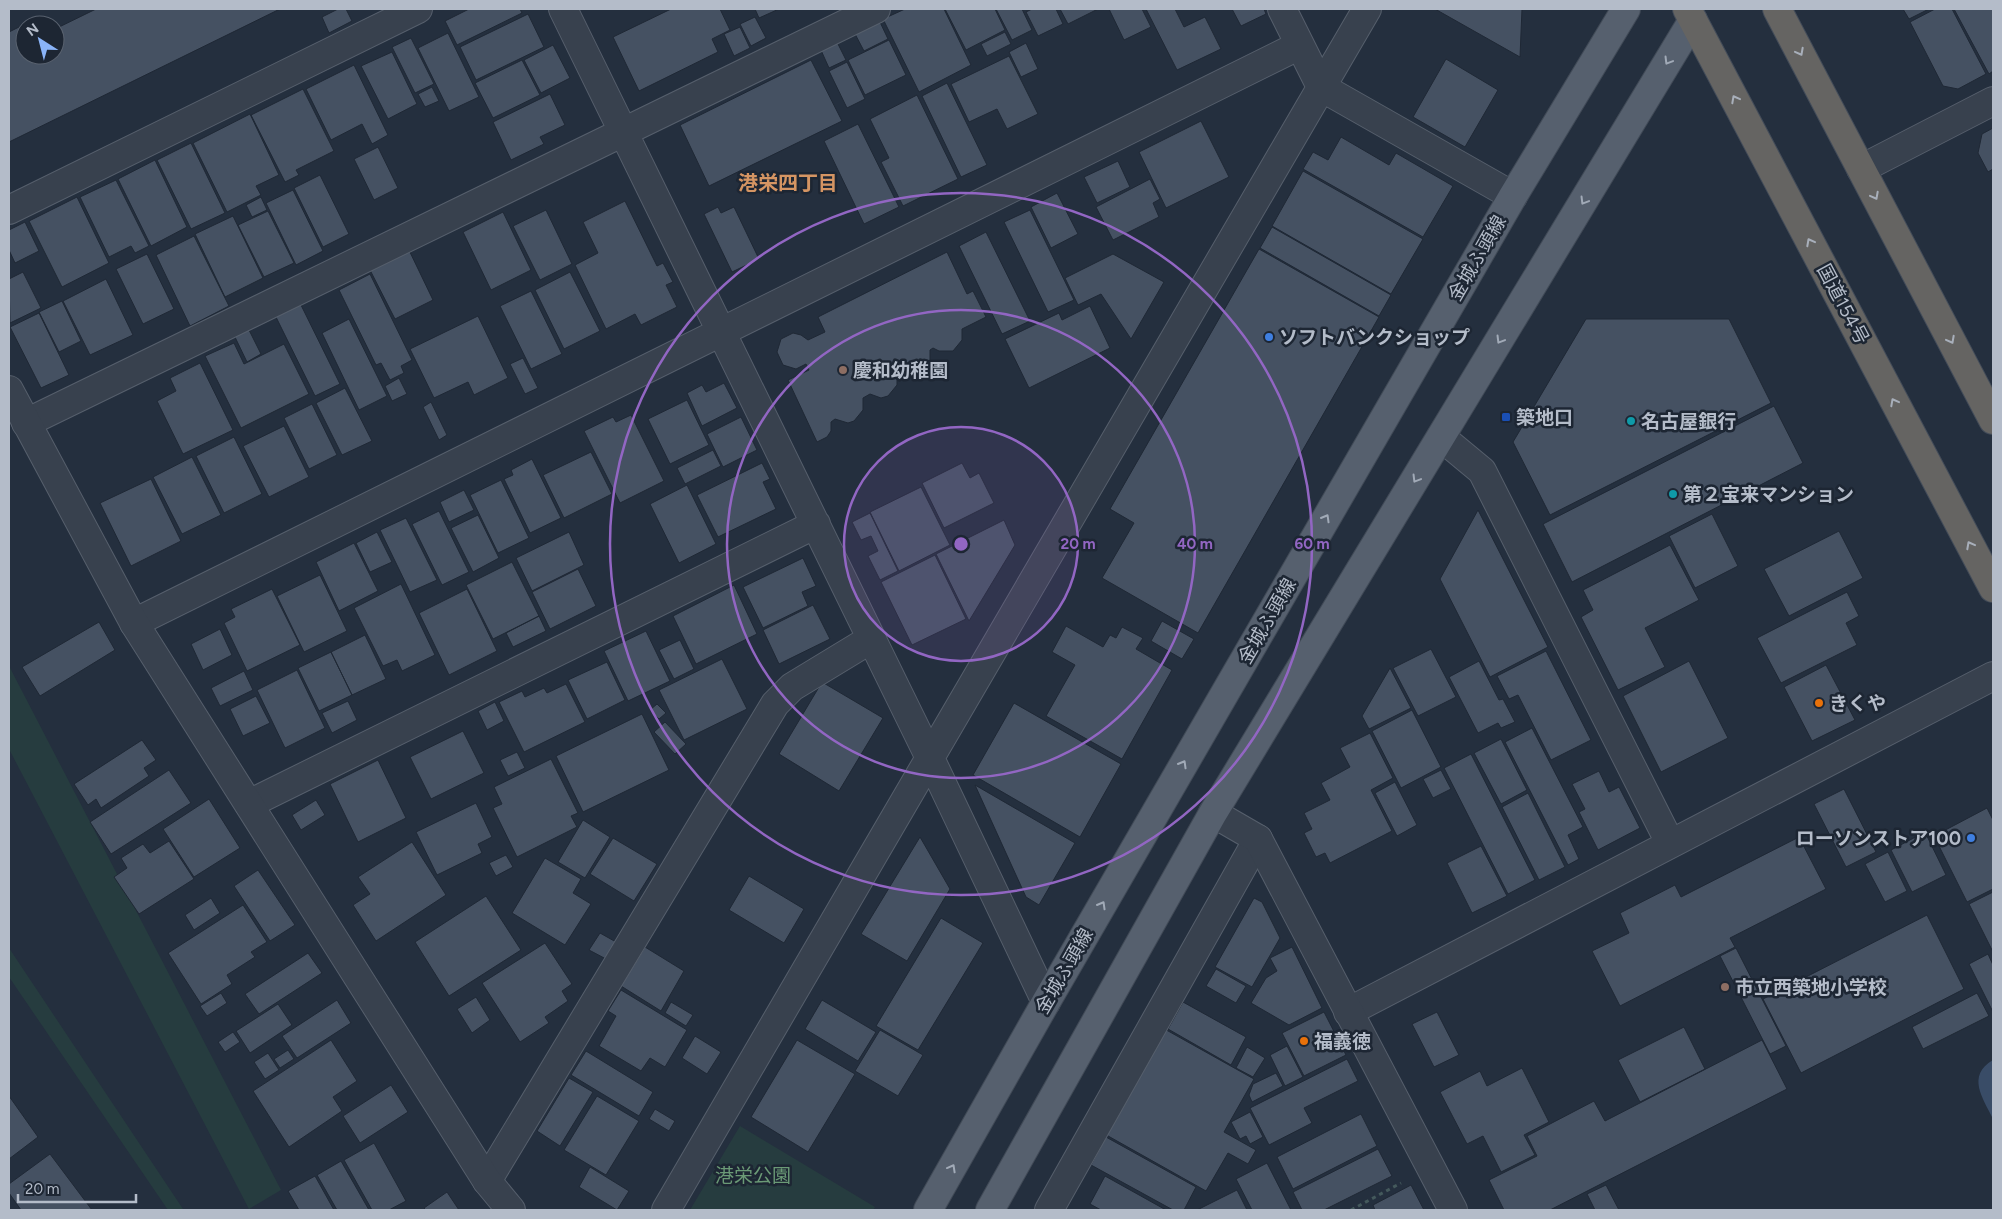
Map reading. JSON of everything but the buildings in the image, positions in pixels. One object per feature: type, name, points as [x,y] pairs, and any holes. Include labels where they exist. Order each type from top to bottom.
[{"type":"highway","points":[[1777,9],[1993,420]]},
{"type":"highway","name":"国道154号","points":[[1693,12],[1993,588]]},
{"type":"main road","name":"金城ふ頭線","points":[[928,1210],[1046,1002],[1513,196],[1626,9]]},
{"type":"main road","points":[[990,1210],[1213,813],[1442,437],[1693,12]]},
{"type":"street","points":[[9,210],[418,9]]},
{"type":"street","points":[[563,9],[929,756],[1046,1002]]},
{"type":"street","points":[[26,423],[876,9]]},
{"type":"street","points":[[1282,9],[1321,86],[1513,196]]},
{"type":"street","points":[[666,1210],[929,756],[1367,9]]},
{"type":"street","points":[[134,623],[1300,45]]},
{"type":"street","points":[[1861,169],[1993,101]]},
{"type":"street","points":[[9,390],[134,623],[487,1181],[511,1210]]},
{"type":"street","points":[[1442,437],[1482,471],[1670,843]]},
{"type":"street","points":[[249,804],[816,524]]},
{"type":"street","points":[[487,1181],[775,704],[792,687],[872,639]]},
{"type":"street","points":[[1348,1012],[1993,676]]},
{"type":"street","points":[[1213,813],[1258,839],[1453,1210]]},
{"type":"street","points":[[1049,1210],[1258,839]]},
{"type":"path","points":[[1351,1210],[1430,1168]]},
{"type":"green space","points":[[9,666],[281,1190],[249,1209],[9,749]]},
{"type":"green space","points":[[9,948],[182,1210],[168,1210],[9,977]]},
{"type":"green space","name":"港栄公園","points":[[740,1126],[875,1207],[873,1210],[690,1210]]},
{"type":"water","points":[[1993,1060],[1993,1119],[1981,1095],[1978,1080],[1985,1066]]},
{"type":"place","name":"ソフトバンクショップ","points":[[1269,337]]},
{"type":"place","name":"慶和幼稚園","points":[[843,370]]},
{"type":"place","name":"築地口","points":[[1506,417]]},
{"type":"place","name":"名古屋銀行","points":[[1631,421]]},
{"type":"place","name":"第２宝来マンション","points":[[1673,494]]},
{"type":"place","name":"きくや","points":[[1819,703]]},
{"type":"place","name":"ローソンストア100","points":[[1971,838]]},
{"type":"place","name":"市立西築地小学校","points":[[1725,987]]},
{"type":"place","name":"福義徳","points":[[1304,1041]]},
{"type":"district","name":"港栄四丁目","points":[[788,183]]}]
